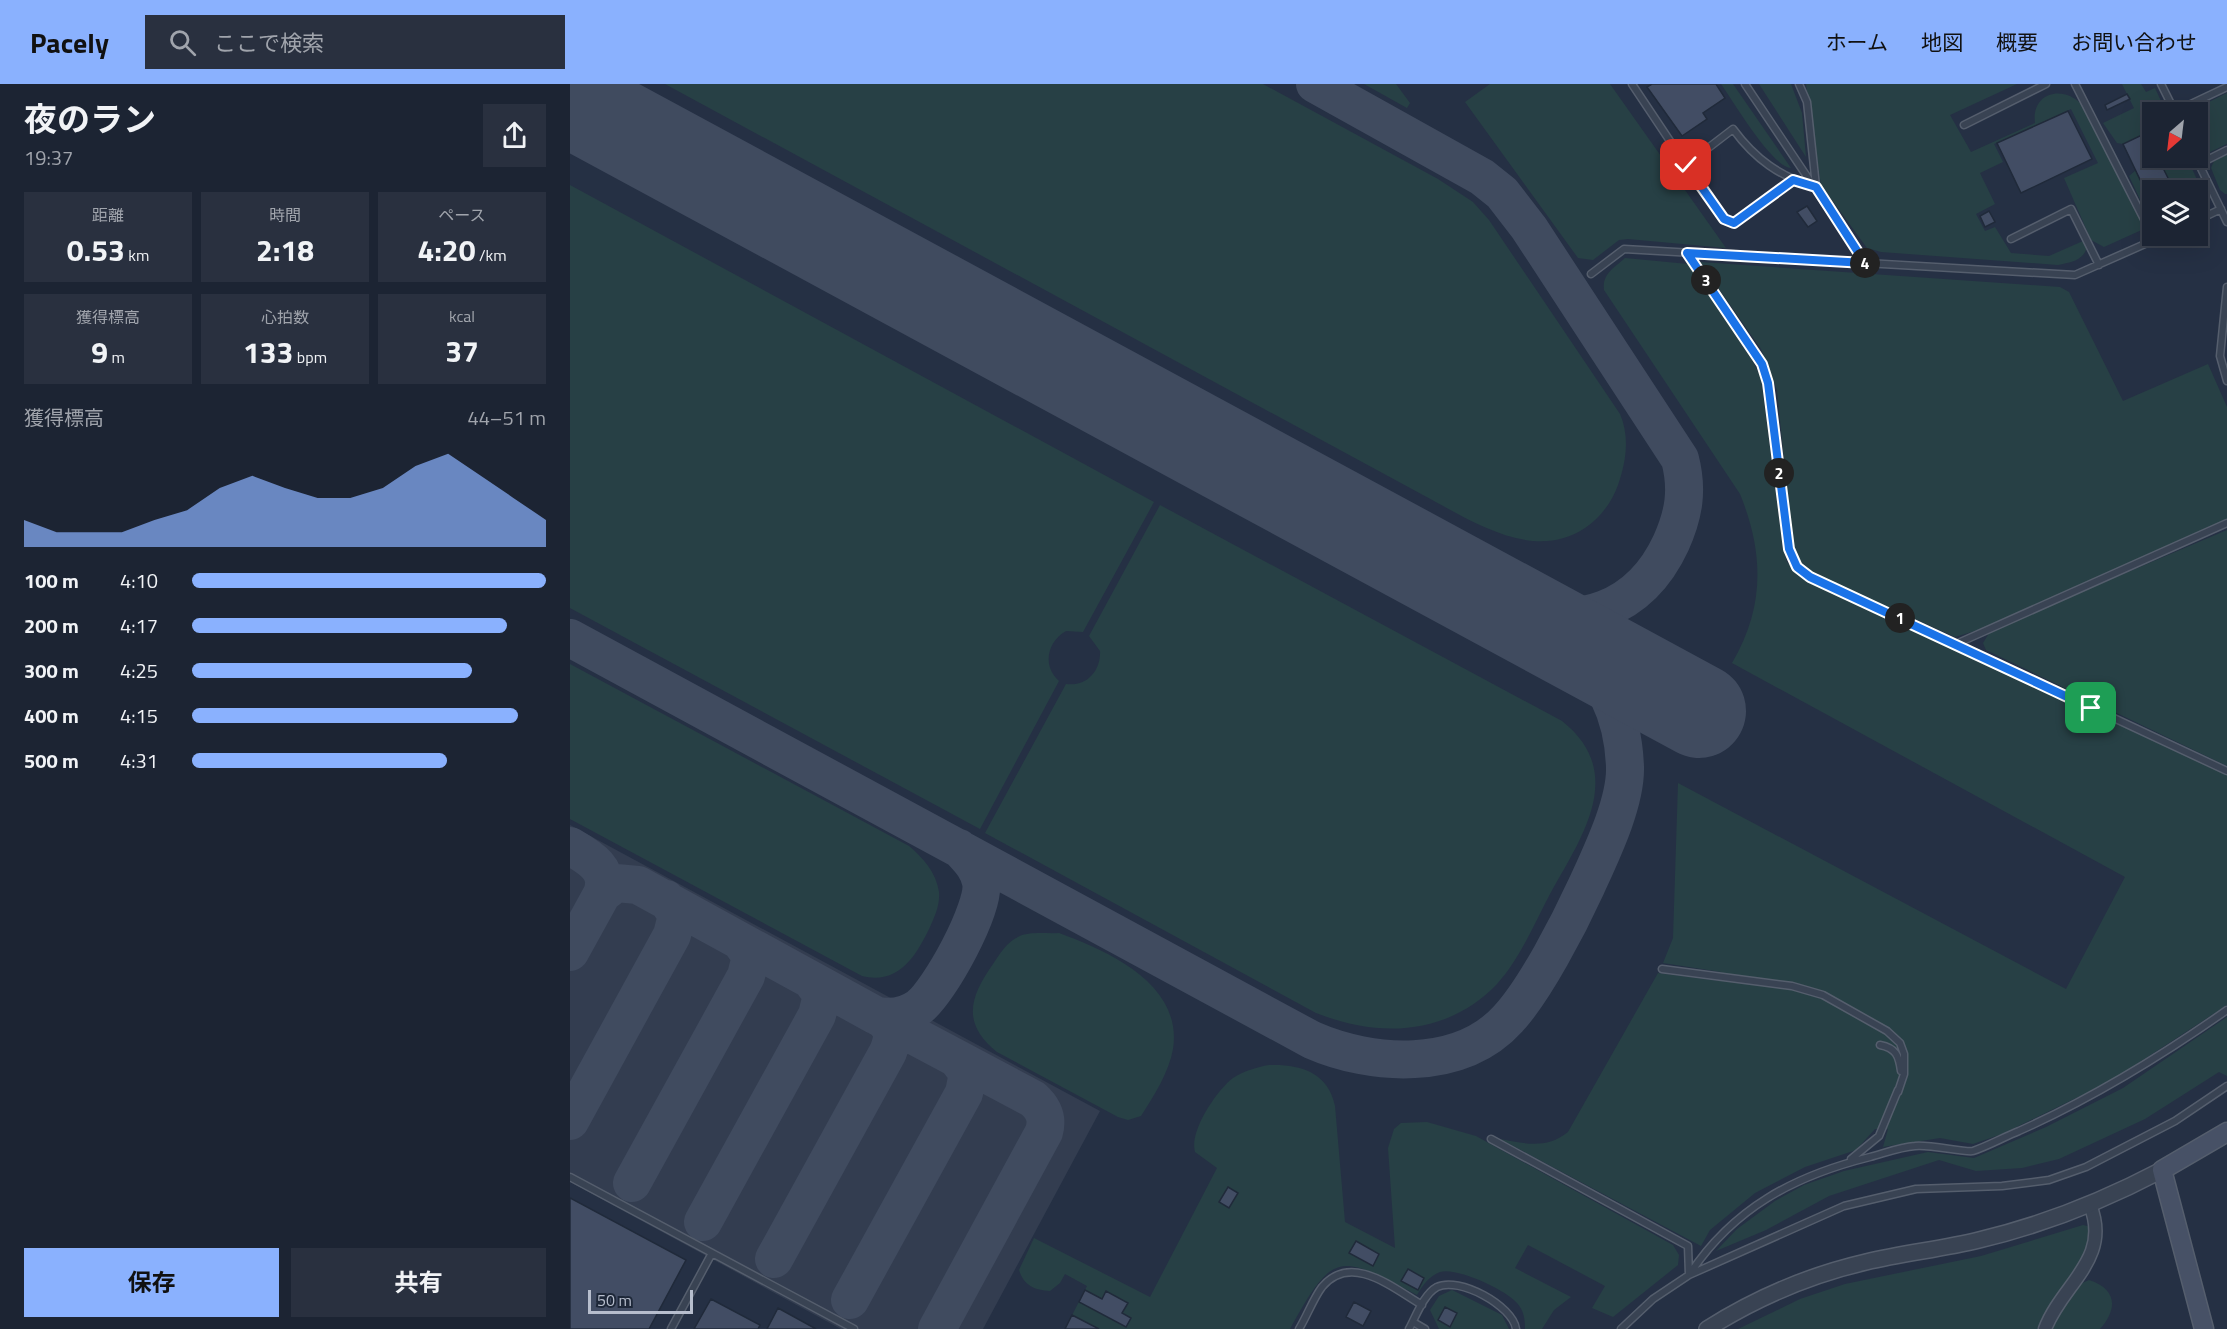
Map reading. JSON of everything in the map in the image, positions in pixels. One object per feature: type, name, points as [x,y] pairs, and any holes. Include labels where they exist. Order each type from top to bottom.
[{"type":"main road","points":[[2204,1329],[2162,1170],[2227,1132]]},
{"type":"street","points":[[1707,1329],[1772,1294],[1825,1273],[1864,1262],[2003,1234],[2090,1205],[2162,1170]]},
{"type":"street","points":[[2045,1329],[2057,1307],[2089,1261],[2094,1248],[2096,1219],[2090,1205]]},
{"type":"lane","points":[[1632,84],[1724,219],[1734,223],[1793,180]]},
{"type":"lane","points":[[1745,84],[1865,263]]},
{"type":"lane","points":[[1799,84],[1807,102],[1816,187]]},
{"type":"lane","points":[[1964,125],[2046,84]]},
{"type":"lane","points":[[2075,84],[2142,215]]},
{"type":"lane","points":[[2161,84],[2169,102]]},
{"type":"lane","points":[[2195,102],[2227,87]]},
{"type":"lane","points":[[1686,165],[1733,129],[1748,149],[1771,168],[1793,180],[1816,187]]},
{"type":"lane","points":[[2208,157],[2227,150]]},
{"type":"lane","points":[[2201,168],[2227,222]]},
{"type":"lane","points":[[2011,238],[2071,209],[2099,265]]},
{"type":"lane","points":[[2208,215],[2221,209]]},
{"type":"lane","points":[[1591,274],[1624,249],[2075,275],[2142,242]]},
{"type":"lane","points":[[1687,253],[1762,364],[1768,383],[1792,559],[1810,577],[2227,771]]},
{"type":"lane","points":[[2227,287],[2220,356],[2227,381]]},
{"type":"lane","points":[[1956,644],[2227,523]]},
{"type":"lane","points":[[1662,969],[1792,986],[1823,995],[1887,1031],[1900,1043],[1904,1054],[1904,1074],[1879,1136],[1867,1149],[1846,1163]]},
{"type":"lane","points":[[1689,1275],[1707,1248],[1750,1208],[1785,1186],[1846,1163],[1914,1146],[1949,1146],[1970,1152],[2049,1118],[2123,1080],[2227,1010]]},
{"type":"lane","points":[[1880,1045],[1891,1047],[1899,1056],[1901,1071],[1898,1092]]},
{"type":"lane","points":[[1621,1329],[1653,1299],[1689,1275],[1844,1206],[1916,1189],[2002,1186],[2049,1180],[2175,1122],[2227,1086]]},
{"type":"lane","points":[[1491,1139],[1688,1246],[1689,1275]]},
{"type":"lane","points":[[570,1177],[854,1329]]},
{"type":"lane","points":[[671,1329],[712,1253]]},
{"type":"lane","points":[[1299,1329],[1321,1288],[1330,1279],[1348,1271],[1368,1275],[1422,1305]]},
{"type":"lane","points":[[1425,1329],[1411,1326],[1434,1288],[1444,1284],[1457,1284],[1507,1310],[1515,1321],[1516,1329]]},
{"type":"shaded area","points":[[570,825],[1100,1111],[983,1329],[841,1329],[570,1182]]},
{"type":"green space","points":[[665,84],[1263,84],[1438,179],[1473,202],[1489,220],[1620,414],[1625,432],[1626,450],[1621,476],[1615,491],[1605,509],[1596,519],[1585,528],[1565,538],[1544,541],[1523,540],[1481,526]]},
{"type":"green space","points":[[1364,84],[1396,84],[1410,103],[1407,108]]},
{"type":"green space","points":[[1490,84],[1610,84],[1726,248],[1628,239],[1619,240],[1593,260],[1578,258],[1465,102]]},
{"type":"green space","points":[[1721,84],[1733,84],[1791,168],[1783,165],[1764,145]]},
{"type":"green space","points":[[1759,84],[1791,84],[1802,113],[1806,157]]},
{"type":"green space","points":[[1806,84],[2017,84],[1950,115],[1971,152],[2035,123],[2035,113],[2043,99],[2050,95],[2066,95],[2082,105],[2142,220],[2142,230],[2104,247],[2091,240],[2064,178],[2098,163],[2071,109],[1994,144],[2003,162],[1980,173],[1995,204],[1976,214],[1985,231],[1995,227],[2011,253],[2049,256],[2083,241],[2087,247],[2085,252],[2072,262],[2058,265],[1881,252],[1867,248],[1821,185]]},
{"type":"green space","points":[[2122,84],[2141,84],[2146,92],[2155,88],[2161,102],[2142,102],[2142,135],[2123,144],[2117,143],[2103,123],[2134,108]]},
{"type":"green space","points":[[2227,93],[2227,144],[2208,153],[2208,102]]},
{"type":"green space","points":[[2227,155],[2227,194],[2225,194],[2220,190],[2211,168],[2214,161]]},
{"type":"green space","points":[[2163,168],[2192,168],[2197,180],[2168,180]]},
{"type":"green space","points":[[2136,170],[2142,182],[2142,204],[2129,176]]},
{"type":"green space","points":[[570,185],[1154,502],[1083,632],[1066,631],[1054,641],[1049,661],[1050,668],[1059,681],[980,829],[570,608]]},
{"type":"green space","points":[[1625,258],[1688,264],[1752,360],[1761,378],[1783,549],[1787,562],[1795,571],[2227,775],[2227,1005],[2111,1081],[2002,1134],[1973,1144],[1940,1138],[1883,1147],[1888,1129],[1875,1129],[1856,1150],[1805,1167],[1755,1193],[1710,1230],[1701,1246],[1500,1139],[1536,1144],[1552,1141],[1568,1132],[1658,973],[1720,981],[1721,972],[1663,963],[1673,938],[1678,783],[2066,989],[2125,877],[1732,663],[1751,621],[1755,600],[1757,559],[1754,537],[1740,494],[1604,290],[1607,275]]},
{"type":"green space","points":[[1700,262],[2060,287],[2069,292],[2123,401],[2208,364],[2227,407],[2227,519],[1991,626],[1955,637],[1805,570],[1793,549],[1777,390],[1761,349]]},
{"type":"green space","points":[[1160,505],[1562,721],[1582,741],[1592,762],[1595,784],[1592,806],[1585,828],[1513,964],[1497,984],[1477,1001],[1456,1014],[1434,1023],[1388,1029],[1340,1021],[1316,1013],[985,833],[1066,684],[1080,683],[1095,671],[1100,651],[1089,636]]},
{"type":"green space","points":[[2227,530],[2227,766],[1986,650],[1983,643],[1991,630]]},
{"type":"green space","points":[[570,664],[909,846],[919,855],[935,878],[939,892],[938,906],[925,938],[905,966],[886,976],[875,978],[862,976],[570,819]]},
{"type":"green space","points":[[1059,933],[1119,960],[1154,988],[1166,1006],[1173,1026],[1171,1058],[1160,1084],[1141,1116],[1128,1120],[1118,1117],[997,1052],[978,1031],[974,1021],[974,999],[985,976],[1004,949],[1010,942],[1022,935]]},
{"type":"green space","points":[[2227,1017],[2227,1076],[2219,1072],[2145,1119],[2059,1159],[2022,1168],[1976,1171],[1939,1160],[1829,1196],[1766,1230],[1716,1251],[1737,1229],[1775,1201],[1804,1185],[1844,1171],[1928,1152],[1974,1158],[2046,1127],[2123,1088]]},
{"type":"green space","points":[[1269,1065],[1291,1066],[1311,1072],[1326,1085],[1335,1106],[1345,1222],[1395,1248],[1388,1148],[1394,1129],[1401,1123],[1427,1122],[1476,1136],[1673,1245],[1679,1255],[1678,1265],[1613,1317],[1592,1308],[1605,1286],[1528,1245],[1515,1268],[1571,1297],[1554,1310],[1542,1329],[1525,1329],[1524,1315],[1517,1303],[1503,1292],[1469,1276],[1448,1271],[1440,1272],[1429,1278],[1417,1295],[1370,1272],[1354,1267],[1341,1267],[1329,1272],[1317,1284],[1290,1329],[1065,1329],[1087,1286],[1065,1274],[1060,1283],[1050,1291],[1040,1290],[1027,1283],[1019,1270],[1034,1238],[1150,1297],[1217,1168],[1195,1152],[1194,1143],[1200,1123],[1212,1101],[1233,1078]]},
{"type":"green space","points":[[2083,1225],[2091,1227],[2090,1247],[2041,1329],[1738,1329],[1800,1299],[1845,1284],[1981,1256]]},
{"type":"green space","points":[[2089,1280],[2110,1294],[2112,1307],[2106,1322],[2100,1329],[2050,1329],[2078,1285]]},
{"type":"green space","points":[[1452,1290],[1502,1315],[1509,1329],[1439,1329],[1430,1310],[1439,1296]]},
{"type":"building","points":[[1652,84],[1716,84],[1725,98],[1703,113],[1707,119],[1682,136],[1647,87]]},
{"type":"building","points":[[2127,94],[2130,99],[2107,110],[2105,105]]},
{"type":"building","points":[[2068,111],[2092,159],[2021,193],[1997,143]]},
{"type":"building","points":[[2142,135],[2142,168],[2163,168],[2169,180],[2142,180],[2142,184],[2123,144]]},
{"type":"building","points":[[1807,206],[1817,221],[1808,227],[1797,212]]},
{"type":"building","points":[[1989,211],[1995,222],[1985,227],[1980,216]]},
{"type":"building","points":[[1228,1187],[1238,1193],[1229,1208],[1219,1202]]},
{"type":"building","points":[[570,1198],[686,1260],[649,1329],[570,1329]]},
{"type":"building","points":[[1356,1241],[1379,1254],[1373,1266],[1349,1253]]},
{"type":"building","points":[[1408,1269],[1424,1278],[1418,1290],[1401,1281]]},
{"type":"building","points":[[1085,1290],[1102,1299],[1106,1291],[1128,1303],[1122,1313],[1131,1318],[1126,1327],[1079,1302]]},
{"type":"building","points":[[711,1299],[760,1325],[758,1329],[694,1329]]},
{"type":"building","points":[[1354,1302],[1371,1311],[1363,1326],[1346,1317]]},
{"type":"building","points":[[1445,1307],[1457,1313],[1450,1327],[1438,1320]]},
{"type":"building","points":[[778,1308],[816,1329],[767,1329]]},
{"type":"building","points":[[1072,1315],[1099,1329],[1065,1329]]},
{"type":"taxiway","points":[[1315,84],[1482,177],[1502,193],[1529,228],[1680,459],[1684,492],[1679,522],[1671,543],[1658,566],[1642,585],[1624,599],[1604,609],[1583,615],[1559,617],[1535,615],[1510,608]]},
{"type":"taxiway","points":[[570,638],[1312,1040],[1335,1049],[1387,1059],[1440,1056],[1465,1048],[1488,1036],[1508,1019],[1540,974],[1599,859],[1612,828],[1621,796],[1625,767],[1623,747],[1620,729],[1609,697],[1591,668],[1566,639]]},
{"type":"taxiway","points":[[570,846],[591,859],[601,871],[604,885],[602,894],[616,883],[638,885],[875,1015],[886,1017],[909,1013],[928,998],[949,967],[969,929],[981,894],[981,882],[970,860],[959,848]]},
{"type":"taxiway","points":[[570,952],[602,894]]},
{"type":"taxiway","points":[[570,1121],[672,935],[677,915],[666,899]]},
{"type":"taxiway","points":[[632,1183],[746,976],[751,956],[740,941]]},
{"type":"taxiway","points":[[703,1222],[817,1015],[822,995],[811,980]]},
{"type":"taxiway","points":[[875,1015],[1033,1099],[1040,1106],[1045,1118],[1044,1132],[937,1329]]},
{"type":"taxiway","points":[[774,1259],[888,1052],[892,1033],[881,1018]]},
{"type":"taxiway","points":[[850,1300],[964,1093],[968,1073],[957,1059]]},
{"type":"runway","points":[[570,100],[1699,711]]},
{"type":"route","points":[[1686,165],[1724,219],[1734,223],[1793,180],[1816,187],[1865,263],[1687,253],[1754,348],[1762,364],[1768,383],[1789,549],[1797,567],[1810,577],[2091,708]]}]
